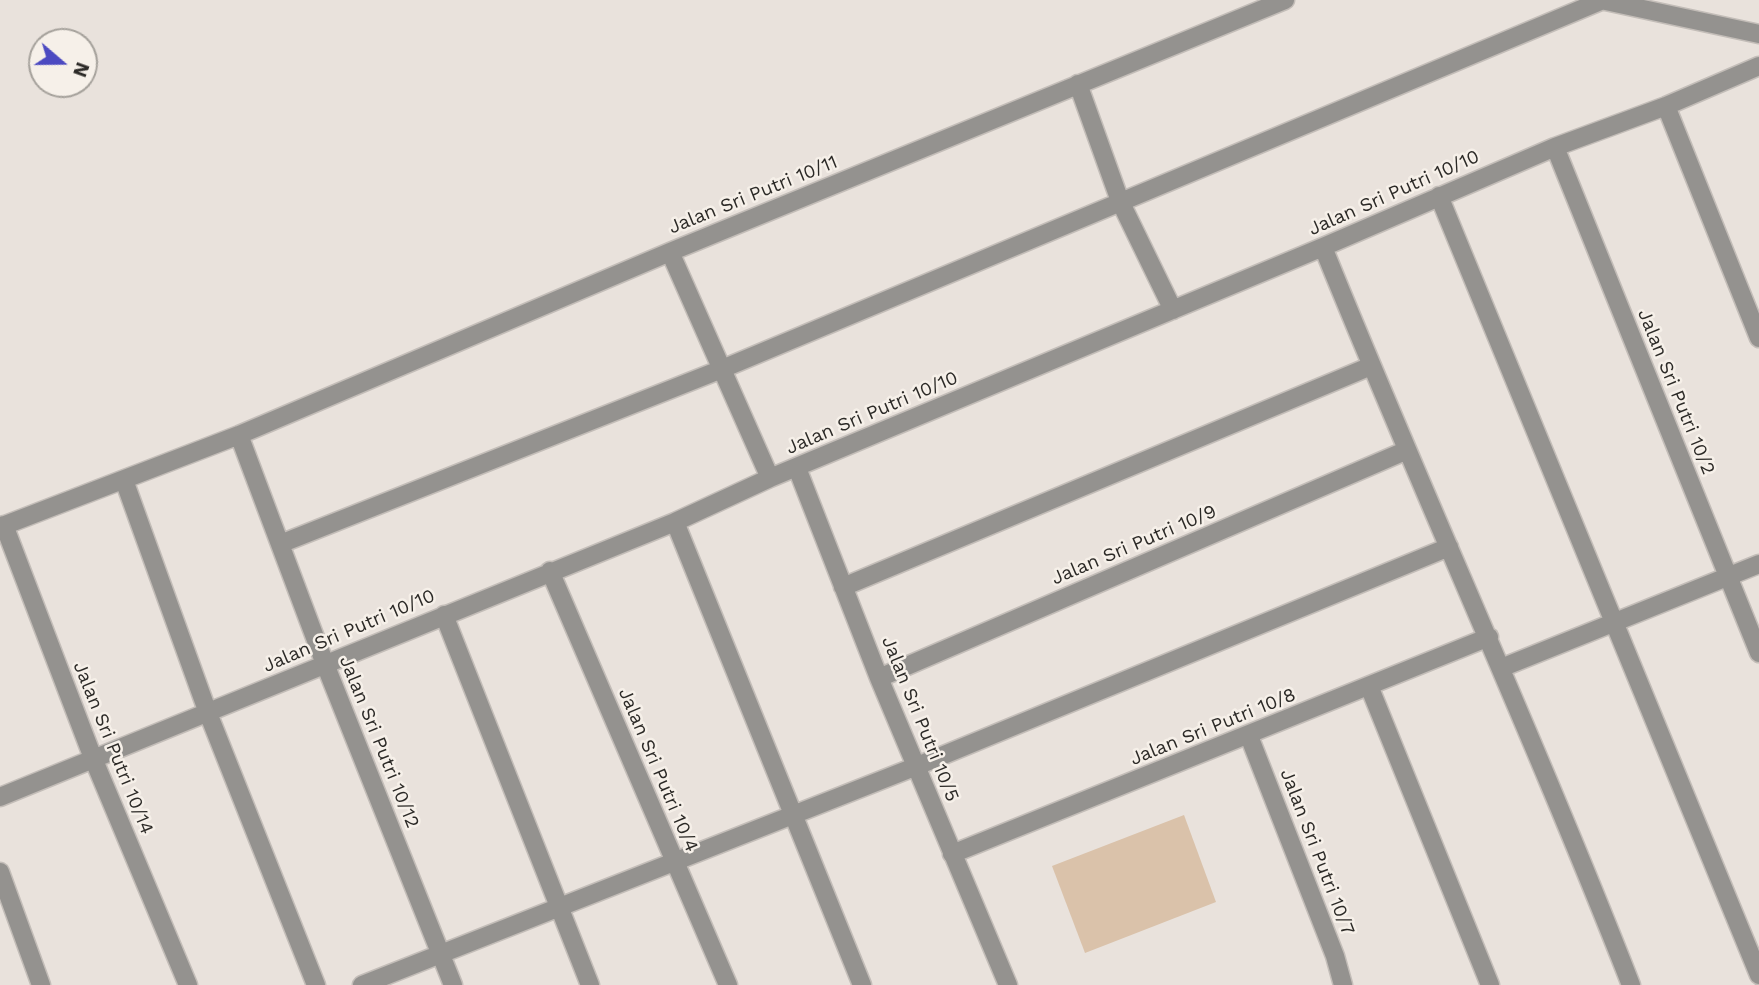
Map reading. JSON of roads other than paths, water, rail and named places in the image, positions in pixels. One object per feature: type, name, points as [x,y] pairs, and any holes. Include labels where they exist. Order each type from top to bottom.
[{"type":"street","name":"Jalan Sri Putri 10/11","points":[[2,526],[239,435],[670,252],[1285,0]]},
{"type":"street","points":[[280,544],[722,369],[1602,0],[1759,34]]},
{"type":"street","name":"Jalan Sri Putri 10/10","points":[[0,797],[675,522],[770,478],[1555,147],[1666,106],[1759,65]]},
{"type":"street","points":[[1078,84],[1120,201],[1173,310]]},
{"type":"street","points":[[1666,106],[1759,338]]},
{"type":"street","name":"Jalan Sri Putri 10/2","points":[[1555,147],[1759,653]]},
{"type":"street","points":[[1439,197],[1759,975]]},
{"type":"street","points":[[1323,247],[1405,451],[1489,636],[1631,985]]},
{"type":"street","points":[[670,252],[770,478]]},
{"type":"street","points":[[843,587],[1371,366]]},
{"type":"street","name":"Jalan Sri Putri 10/12","points":[[239,435],[325,664],[453,985]]},
{"type":"street","name":"Jalan Sri Putri 10/9","points":[[879,678],[1405,451]]},
{"type":"street","name":"Jalan Sri Putri 10/5","points":[[797,468],[879,678],[1008,985]]},
{"type":"street","points":[[124,480],[208,713],[316,985]]},
{"type":"street","points":[[675,522],[862,985]]},
{"type":"street","name":"Jalan Sri Putri 10/14","points":[[2,526],[93,758],[188,985]]},
{"type":"street","points":[[362,985],[917,766],[1449,547]]},
{"type":"street","points":[[1501,668],[1759,564]]},
{"type":"street","name":"Jalan Sri Putri 10/4","points":[[550,571],[728,985]]},
{"type":"street","points":[[444,615],[590,985]]},
{"type":"street","name":"Jalan Sri Putri 10/8","points":[[952,854],[1249,736],[1489,636]]},
{"type":"street","points":[[1369,686],[1490,985]]},
{"type":"street","name":"Jalan Sri Putri 10/7","points":[[1249,736],[1335,956],[1343,985]]},
{"type":"street","points":[[0,872],[41,985]]}]
